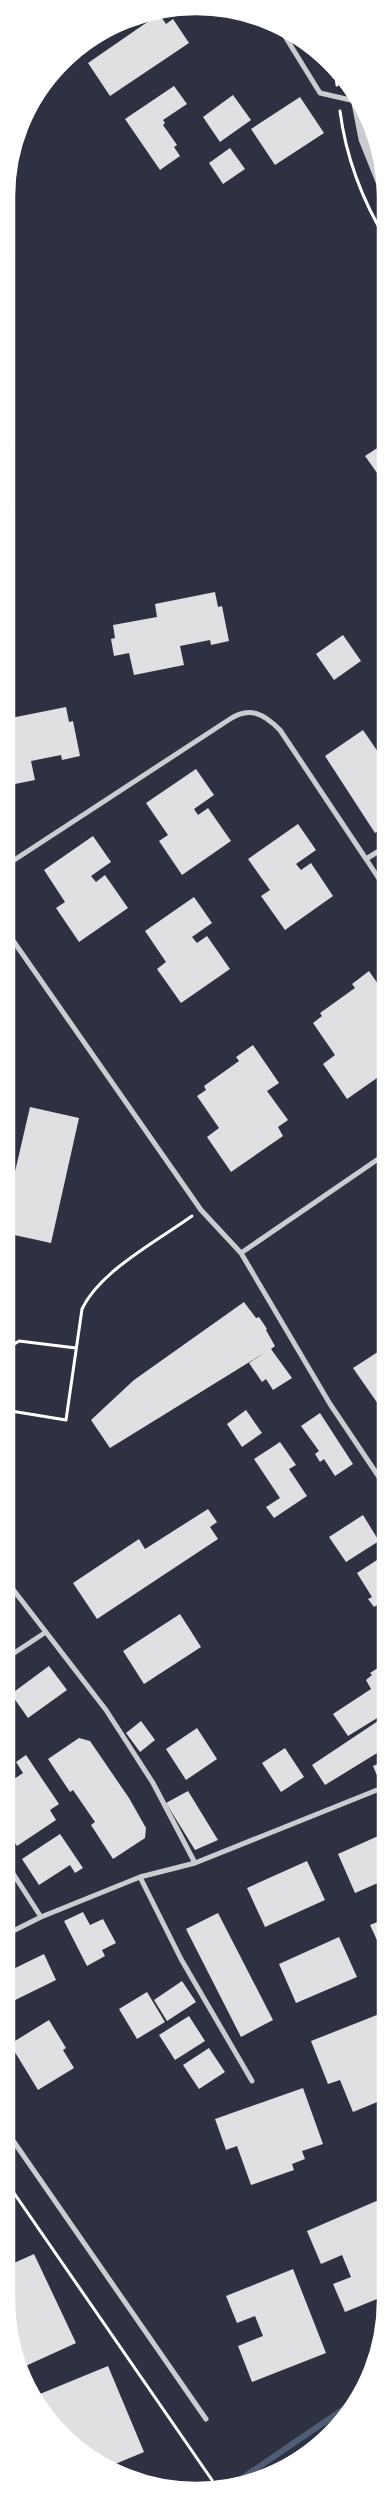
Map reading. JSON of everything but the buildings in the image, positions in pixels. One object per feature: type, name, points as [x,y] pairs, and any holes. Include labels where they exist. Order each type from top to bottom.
[{"type":"street","points":[[286,37],[320,93],[349,96]]},
{"type":"street","points":[[359,114],[364,139],[377,173]]},
{"type":"street","points":[[14,860],[230,719],[246,711],[256,712],[265,716],[280,730],[378,877]]},
{"type":"street","points":[[366,859],[378,852]]},
{"type":"street","points":[[14,942],[201,1210],[241,1253],[330,1404],[378,1476]]},
{"type":"street","points":[[241,1253],[378,1159]]},
{"type":"street","points":[[14,1591],[106,1710],[153,1783],[195,1863]]},
{"type":"street","points":[[14,1653],[46,1632]]},
{"type":"street","points":[[14,1930],[41,1917],[140,1877],[195,1863],[378,1790]]},
{"type":"street","points":[[14,1875],[41,1917]]},
{"type":"street","points":[[140,1877],[181,1958],[252,2081]]},
{"type":"street","points":[[14,2142],[206,2419]]},
{"type":"path","points":[[14,1411],[66,1420],[82,1309],[96,1286],[201,1210]]},
{"type":"path","points":[[14,1344],[19,1341],[76,1348]]},
{"type":"path","points":[[14,2193],[212,2480]]},
{"type":"waterway","points":[[244,2477],[343,2410]]}]
